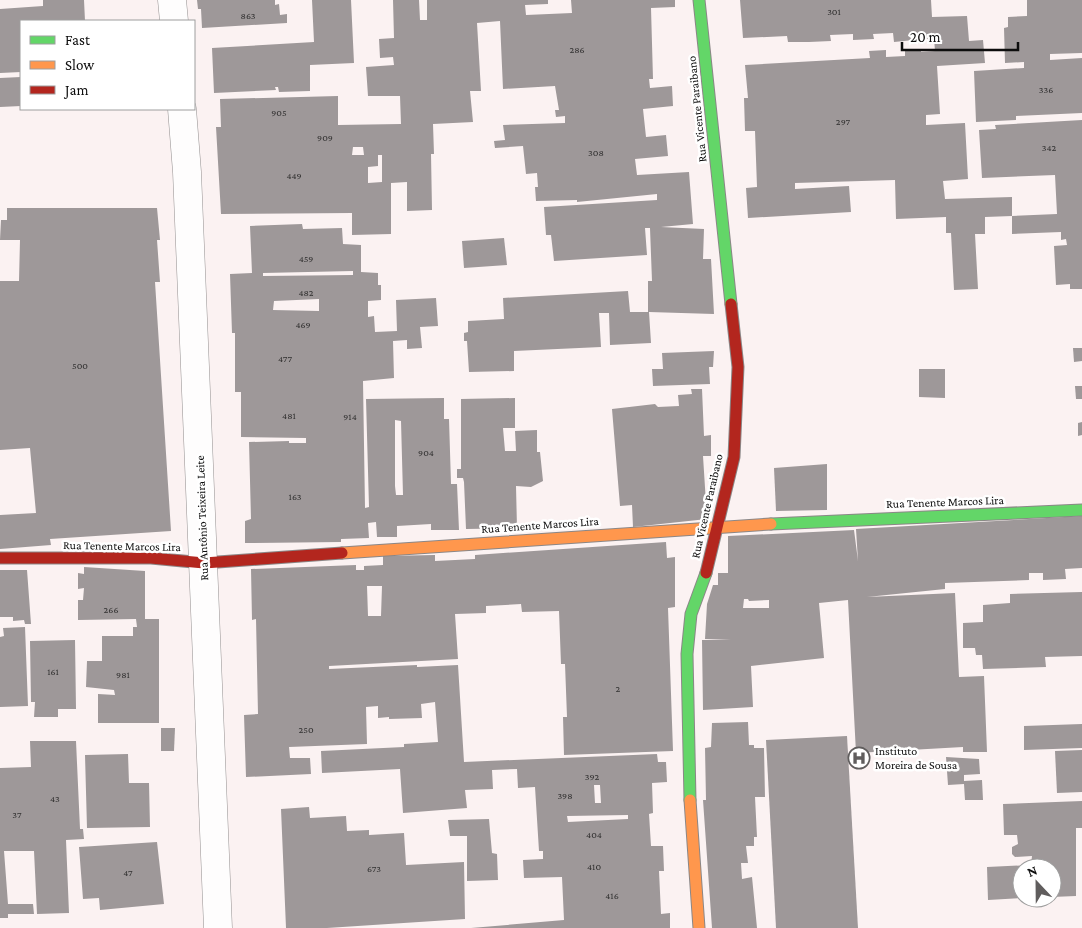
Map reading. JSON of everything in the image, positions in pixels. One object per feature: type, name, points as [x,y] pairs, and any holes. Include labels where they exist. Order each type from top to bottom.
[{"type":"street","points":[[172,0],[174,20]]},
{"type":"street","name":"Rua Vicente Paraibano","points":[[699,0],[738,367],[734,457],[705,574],[691,614],[687,654],[690,814],[699,928]]},
{"type":"street","name":"Rua Antônio Teixeira Leite","points":[[182,110],[187,172],[218,928]]},
{"type":"street","name":"Rua Tenente Marcos Lira","points":[[0,558],[151,558],[204,563],[716,526],[1082,510]]},
{"type":"building","points":[[43,0],[84,0],[85,20],[20,20],[20,72],[0,73],[0,9],[43,6]]},
{"type":"building","points":[[197,0],[275,0],[275,5],[279,4],[280,15],[287,14],[287,23],[202,28],[201,9],[198,9]]},
{"type":"building","points":[[312,0],[351,0],[354,63],[310,65],[310,91],[279,92],[278,87],[275,87],[276,90],[214,93],[212,48],[314,42]]},
{"type":"building","points":[[393,0],[419,0],[420,20],[427,20],[427,0],[548,0],[548,4],[525,5],[526,15],[572,13],[571,0],[675,0],[675,7],[651,8],[653,79],[649,79],[650,88],[672,86],[673,106],[643,109],[646,137],[666,135],[668,156],[635,159],[637,175],[689,172],[693,224],[661,227],[704,229],[703,259],[711,259],[714,314],[649,312],[651,343],[610,345],[609,313],[599,313],[601,347],[514,351],[514,371],[469,372],[467,341],[464,341],[464,333],[468,332],[468,321],[504,319],[503,298],[628,291],[630,312],[648,312],[648,281],[652,281],[650,228],[645,228],[647,255],[554,261],[551,235],[546,235],[544,207],[657,200],[657,194],[577,202],[577,200],[536,201],[537,173],[526,174],[523,146],[495,148],[494,141],[505,140],[503,125],[565,123],[565,116],[556,117],[555,110],[559,110],[555,86],[503,89],[500,21],[477,23],[481,91],[470,91],[473,122],[433,124],[434,154],[431,154],[432,210],[407,211],[407,182],[391,183],[391,234],[352,235],[352,213],[221,214],[216,127],[221,127],[220,99],[338,96],[338,125],[401,124],[400,96],[368,96],[366,67],[394,65],[393,57],[380,58],[379,39],[394,38]],"holes":[[[353,147],[363,147],[364,155],[352,155]],[[378,155],[382,155],[382,182],[368,183],[368,167],[378,166]]]},
{"type":"building","points":[[740,0],[931,0],[932,17],[967,16],[969,41],[983,40],[985,63],[937,66],[940,114],[926,115],[926,125],[965,123],[968,179],[943,181],[945,199],[1012,197],[1012,216],[985,217],[985,234],[975,234],[978,289],[954,290],[951,233],[946,233],[946,217],[896,219],[895,180],[795,183],[795,189],[849,186],[851,212],[748,218],[746,188],[757,187],[755,131],[745,131],[744,98],[748,98],[745,65],[870,58],[869,51],[886,50],[886,57],[905,56],[905,50],[921,49],[921,52],[935,51],[934,38],[894,42],[893,33],[873,34],[874,39],[853,40],[853,34],[830,35],[831,41],[809,42],[788,42],[787,36],[743,38]]},
{"type":"building","points":[[1027,0],[1082,0],[1082,53],[1050,54],[1050,60],[1082,58],[1082,113],[1016,116],[1016,120],[976,122],[974,71],[1024,68],[1024,62],[1005,63],[1004,28],[1008,27],[1008,17],[1027,16]]},
{"type":"building","points":[[20,77],[20,106],[0,107],[0,78]]},
{"type":"building","points":[[1082,120],[1082,289],[1070,289],[1070,284],[1056,285],[1054,246],[1067,245],[1066,239],[1061,240],[1061,232],[1012,234],[1012,216],[1057,214],[1055,175],[982,178],[979,130],[996,129],[995,125]]},
{"type":"building","points":[[7,208],[157,208],[160,240],[157,240],[160,282],[155,282],[171,531],[50,539],[51,545],[0,549],[0,515],[36,513],[30,448],[0,450],[0,281],[19,281],[20,240],[0,240],[1,220],[7,220]]},
{"type":"building","points":[[302,224],[303,229],[342,228],[343,244],[361,245],[361,272],[378,273],[378,285],[381,285],[381,300],[368,301],[368,317],[374,316],[375,332],[397,331],[396,300],[436,298],[438,326],[420,327],[422,348],[407,349],[407,340],[393,341],[394,378],[363,381],[365,508],[369,507],[366,399],[444,398],[444,419],[449,419],[451,484],[457,484],[459,530],[431,530],[431,524],[397,526],[397,537],[377,537],[376,522],[368,523],[369,538],[341,539],[341,542],[245,543],[245,521],[251,519],[249,442],[289,441],[289,443],[306,443],[306,438],[241,437],[241,392],[235,392],[235,333],[232,333],[230,274],[252,273],[250,226]],"holes":[[[353,271],[353,275],[263,276],[263,273]],[[319,299],[319,311],[273,310],[274,301]],[[395,420],[401,421],[403,495],[396,495]]]},
{"type":"building","points":[[504,238],[507,265],[464,268],[462,241]]},
{"type":"building","points":[[1073,348],[1082,348],[1082,361],[1074,362]]},
{"type":"building","points":[[714,351],[713,367],[709,367],[710,384],[653,386],[652,369],[663,369],[662,353]]},
{"type":"building","points":[[919,369],[945,369],[945,398],[919,397]]},
{"type":"building","points":[[1075,386],[1082,386],[1082,399],[1076,399]]},
{"type":"building","points":[[691,389],[702,389],[704,436],[711,435],[711,456],[703,456],[707,519],[633,527],[632,505],[620,506],[612,409],[655,404],[658,407],[679,406],[678,395],[692,394]]},
{"type":"building","points":[[515,398],[515,428],[503,428],[505,451],[516,451],[515,431],[537,430],[537,452],[540,452],[543,481],[531,487],[516,486],[517,528],[466,529],[464,482],[463,478],[457,478],[457,469],[461,469],[461,399]]},
{"type":"building","points":[[1082,422],[1082,435],[1078,436],[1078,423]]},
{"type":"building","points":[[827,464],[827,510],[776,511],[774,468]]},
{"type":"building","points":[[1082,516],[1082,568],[1065,569],[1066,579],[1043,580],[1043,573],[1029,573],[1029,580],[945,583],[945,589],[867,597],[955,593],[959,677],[984,676],[987,752],[963,752],[963,747],[856,753],[848,600],[819,603],[824,658],[751,666],[753,707],[703,710],[702,640],[731,640],[705,639],[707,604],[713,585],[718,585],[718,573],[728,573],[728,536],[854,530],[858,561],[856,529]],"holes":[[[744,599],[749,601],[769,600],[769,608],[743,608]]]},
{"type":"building","points":[[666,542],[667,558],[675,557],[675,607],[668,608],[673,751],[564,755],[563,717],[567,717],[565,664],[561,664],[559,611],[522,612],[521,604],[486,606],[486,613],[455,614],[458,659],[329,666],[329,669],[458,665],[464,762],[657,754],[658,762],[666,762],[667,782],[652,783],[653,813],[649,814],[651,846],[663,846],[664,871],[659,871],[661,914],[670,913],[670,928],[471,928],[564,920],[562,877],[524,878],[523,860],[543,859],[543,851],[539,851],[535,787],[518,788],[517,769],[492,770],[493,789],[465,790],[467,808],[403,813],[400,769],[322,773],[321,751],[404,747],[404,744],[438,742],[435,702],[421,704],[422,718],[378,718],[378,706],[366,707],[367,744],[289,747],[290,758],[310,758],[311,774],[246,777],[244,715],[258,714],[256,619],[252,620],[251,569],[356,565],[356,570],[364,570],[364,566],[383,565],[383,556],[435,555],[435,561],[475,559],[475,555]],"holes":[[[367,586],[382,586],[381,616],[368,616]],[[594,785],[600,785],[601,803],[595,803]],[[628,815],[628,819],[568,822],[567,816]]]},
{"type":"building","points":[[84,567],[145,571],[145,619],[159,619],[159,723],[98,723],[98,694],[115,695],[114,690],[86,687],[87,661],[102,661],[102,636],[133,636],[133,627],[137,627],[136,619],[78,620],[78,600],[83,600],[84,588],[78,589],[78,573],[84,574]]},
{"type":"building","points":[[0,570],[27,570],[31,624],[25,624],[24,620],[13,621],[13,617],[0,617]]},
{"type":"building","points":[[1082,592],[1082,656],[1045,657],[1046,667],[983,669],[982,655],[976,655],[975,648],[963,648],[963,623],[983,622],[983,605],[1010,603],[1010,594]]},
{"type":"building","points":[[25,627],[28,706],[0,707],[0,637],[4,636],[3,628]]},
{"type":"building","points":[[75,640],[76,709],[58,709],[58,717],[34,717],[35,702],[31,702],[30,641]]},
{"type":"building","points":[[748,722],[749,745],[754,745],[754,748],[764,748],[765,797],[755,797],[757,837],[754,837],[754,846],[746,846],[748,863],[741,863],[742,879],[752,877],[757,928],[712,928],[703,800],[706,800],[705,748],[711,747],[712,723]]},
{"type":"building","points":[[1082,724],[1082,748],[1024,750],[1024,726]]},
{"type":"building","points":[[161,728],[175,728],[174,751],[161,751]]},
{"type":"building","points":[[847,736],[858,928],[776,928],[766,740]]},
{"type":"building","points":[[30,741],[76,741],[80,829],[83,829],[84,839],[66,840],[69,913],[37,914],[34,851],[4,851],[8,904],[33,904],[34,914],[8,914],[8,918],[0,918],[0,768],[31,767]]},
{"type":"building","points":[[1082,750],[1082,792],[1057,793],[1055,751]]},
{"type":"building","points":[[128,754],[129,783],[149,783],[150,827],[87,828],[85,755]]},
{"type":"building","points":[[946,757],[979,759],[980,774],[964,775],[964,781],[982,780],[983,800],[965,800],[964,784],[948,785]]},
{"type":"building","points":[[1082,801],[1082,828],[1076,828],[1076,896],[1062,897],[1062,858],[1015,857],[1012,854],[1012,847],[1018,844],[1017,835],[1004,835],[1003,804]]},
{"type":"building","points":[[309,807],[310,818],[346,816],[347,831],[369,830],[369,835],[404,833],[406,865],[464,862],[465,919],[327,928],[286,928],[281,809]]},
{"type":"building","points":[[489,819],[492,853],[497,854],[498,880],[467,881],[467,836],[450,836],[448,820]]},
{"type":"building","points":[[157,842],[164,904],[100,910],[99,898],[83,899],[79,847]]},
{"type":"building","points":[[1012,866],[1012,899],[988,900],[987,867]]},
{"type":"traffic: fast","points":[[699,0],[731,304]]},
{"type":"traffic: fast","points":[[771,524],[1082,510]]},
{"type":"traffic: fast","points":[[690,800],[687,654],[691,614],[706,573]]},
{"type":"traffic: slow","points":[[342,553],[771,524]]},
{"type":"traffic: slow","points":[[690,800],[699,928]]},
{"type":"traffic: jam","points":[[706,573],[734,457],[738,367],[731,304]]},
{"type":"traffic: jam","points":[[0,558],[151,558],[204,563],[342,553]]},
{"type":"place","name":"Instituto Moreira de Sousa","points":[[859,758]]}]
